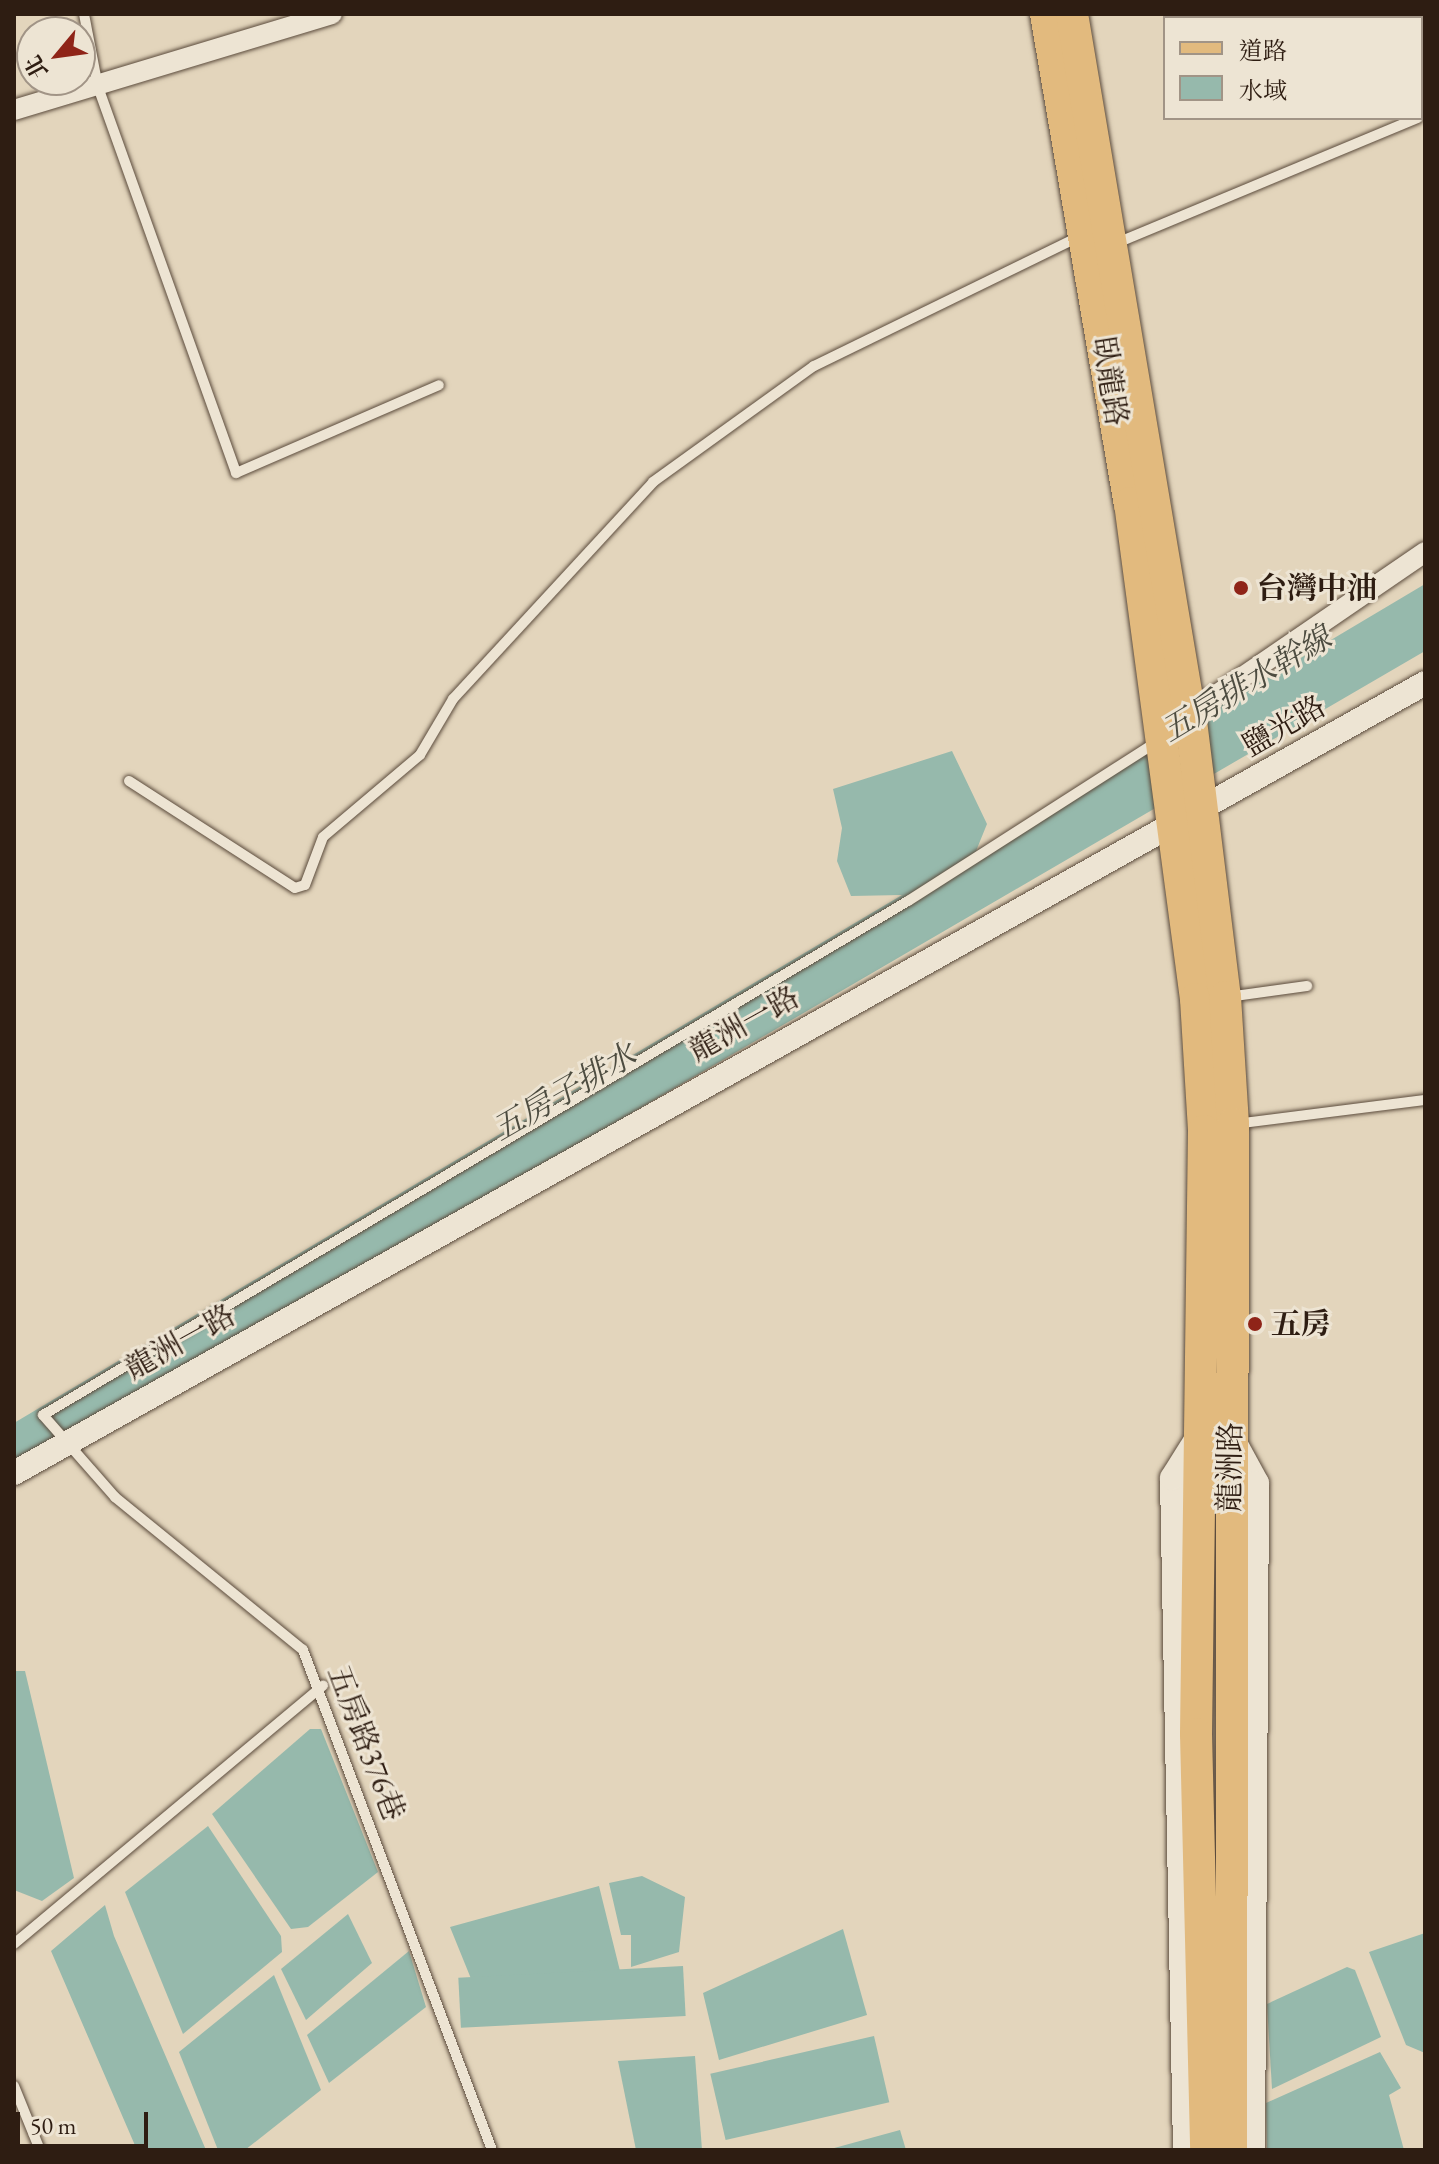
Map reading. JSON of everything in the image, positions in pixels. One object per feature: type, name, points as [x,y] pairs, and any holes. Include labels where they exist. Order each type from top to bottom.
[{"type":"main road","name":"臥龍路","points":[[1046,14],[1099,240],[1190,716],[1201,797]]},
{"type":"main road","name":"臥龍路","points":[[1072,14],[1171,809]]},
{"type":"main road","name":"龍洲路","points":[[1201,797],[1225,997],[1233,1124],[1231,2150]]},
{"type":"main road","name":"龍洲路","points":[[1171,809],[1204,1131],[1196,1734],[1206,2150]]},
{"type":"street","points":[[14,110],[332,14]]},
{"type":"street","points":[[1162,744],[1190,716],[1425,552]]},
{"type":"street","name":"鹽光路","points":[[1171,809],[1201,797],[1425,683]]},
{"type":"street","name":"龍洲一路","points":[[14,1473],[58,1439],[1171,809]]},
{"type":"street","points":[[1185,2150],[1172,1478],[1199,1435]]},
{"type":"street","points":[[1231,1435],[1257,1483],[1253,2150]]},
{"type":"lane","points":[[84,14],[98,87],[236,473],[439,385]]},
{"type":"lane","points":[[129,781],[295,888],[305,885],[323,837],[420,755],[453,699],[653,482],[814,366],[1047,246],[1099,240],[1413,120]]},
{"type":"lane","name":"五房路376巷","points":[[492,2150],[431,2001],[323,1686],[303,1650],[115,1497],[58,1439],[43,1415],[908,901],[1162,744]]},
{"type":"lane","points":[[1225,997],[1307,986]]},
{"type":"lane","points":[[1233,1124],[1425,1100]]},
{"type":"lane","points":[[14,1944],[323,1686]]},
{"type":"lane","points":[[14,2086],[40,2150]]},
{"type":"water","points":[[1425,584],[1425,651],[14,1473],[14,1423],[902,895],[851,896],[837,861],[842,828],[833,789],[952,751],[987,824],[976,851]]},
{"type":"water","points":[[14,1671],[25,1671],[74,1878],[42,1901],[14,1890]]},
{"type":"water","points":[[310,1729],[321,1729],[378,1872],[308,1927],[291,1929],[212,1814]]},
{"type":"water","points":[[208,1826],[281,1936],[282,1952],[183,2034],[125,1892]]},
{"type":"water","points":[[642,1876],[685,1897],[679,1952],[631,1967],[631,1935],[621,1935],[609,1883]]},
{"type":"water","points":[[599,1886],[620,1971],[517,1997],[509,1988],[476,1991],[450,1927]]},
{"type":"water","points":[[105,1905],[114,1936],[206,2150],[137,2150],[51,1951]]},
{"type":"water","points":[[348,1914],[372,1963],[306,2020],[281,1969]]},
{"type":"water","points":[[843,1929],[867,2015],[719,2060],[703,1993]]},
{"type":"water","points":[[1425,1933],[1425,2053],[1406,2045],[1369,1952]]},
{"type":"water","points":[[409,1951],[426,2007],[329,2083],[307,2035]]},
{"type":"water","points":[[683,1966],[686,2016],[461,2028],[458,1978]]},
{"type":"water","points":[[1347,1967],[1355,1970],[1381,2037],[1272,2089],[1267,2004]]},
{"type":"water","points":[[274,1975],[321,2090],[245,2150],[218,2150],[179,2052]]},
{"type":"water","points":[[874,2036],[889,2102],[726,2140],[710,2074]]},
{"type":"water","points":[[1380,2052],[1401,2088],[1389,2095],[1404,2150],[1267,2150],[1266,2103]]},
{"type":"water","points":[[695,2056],[702,2150],[636,2150],[618,2061]]},
{"type":"water","points":[[900,2130],[906,2150],[827,2150]]},
{"type":"place","name":"台灣中油","points":[[1241,588]]},
{"type":"place","name":"五房","points":[[1255,1324]]},
{"type":"water label","name":"五房排水幹線","points":[[1246,684]]},
{"type":"water label","name":"五房子排水","points":[[564,1092]]}]
